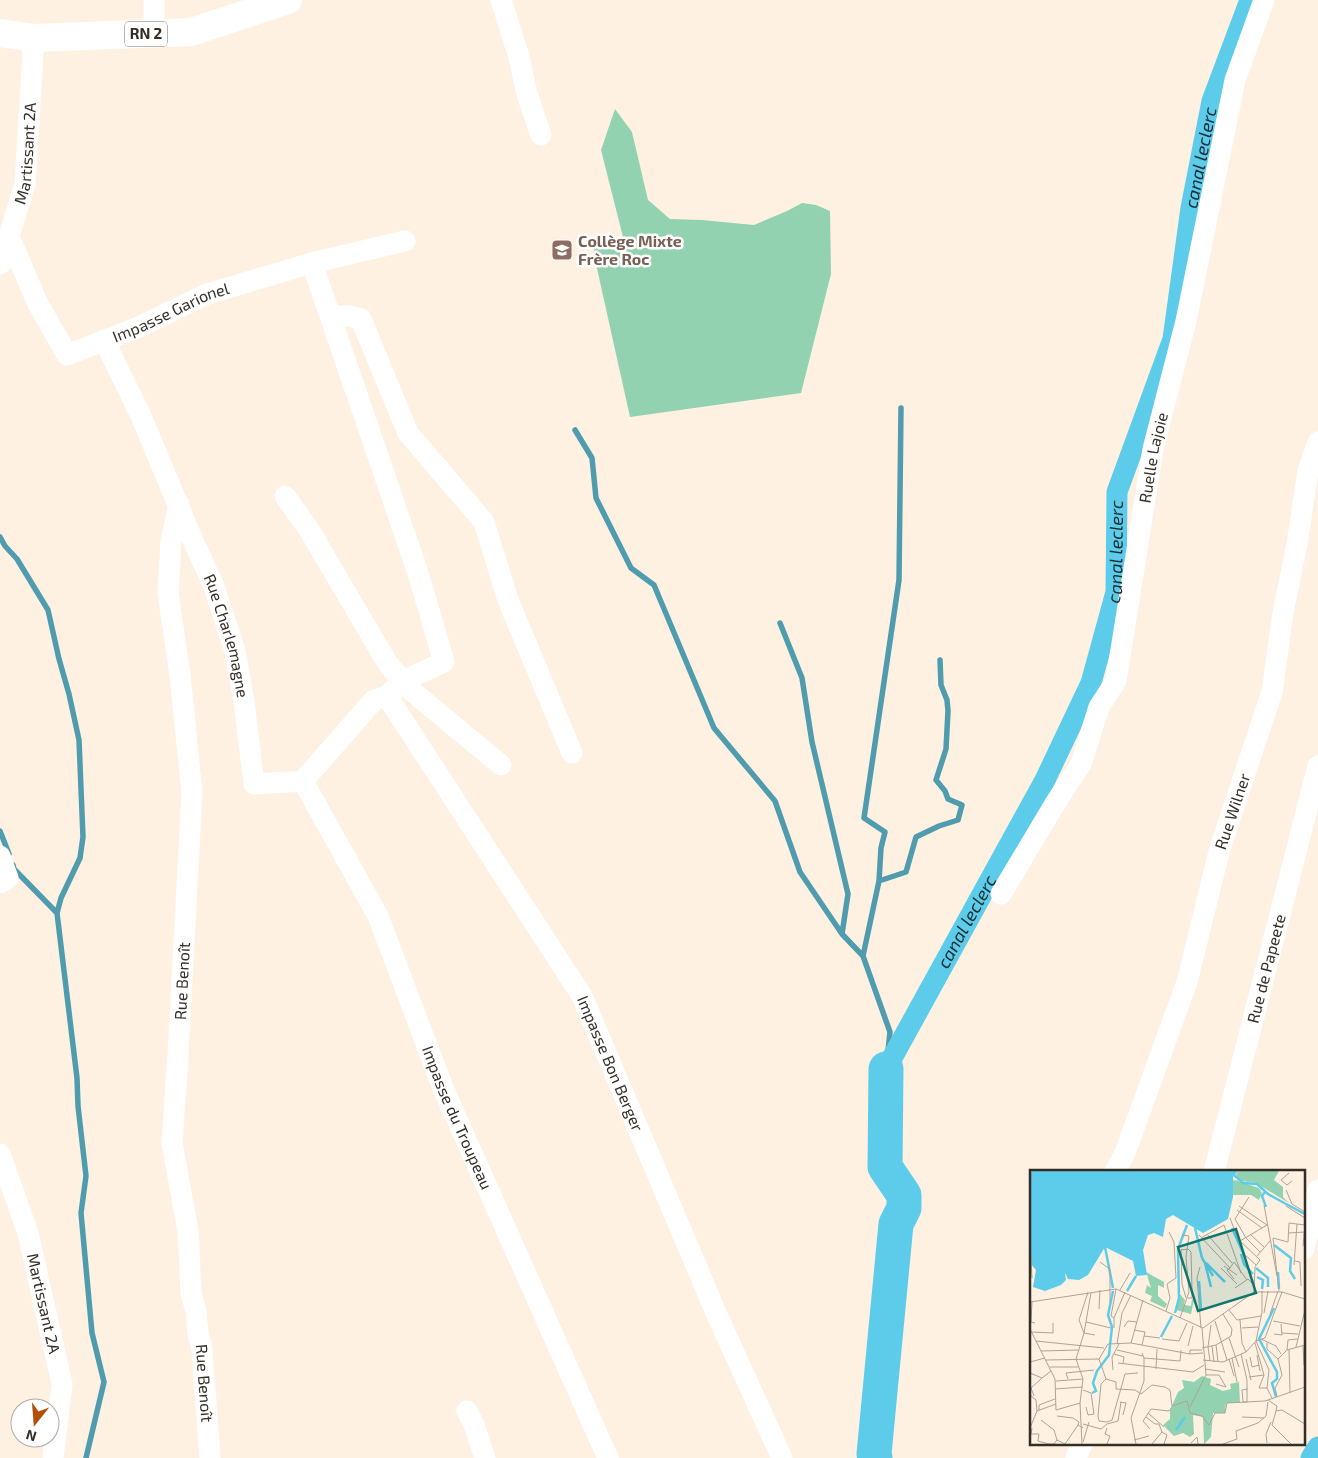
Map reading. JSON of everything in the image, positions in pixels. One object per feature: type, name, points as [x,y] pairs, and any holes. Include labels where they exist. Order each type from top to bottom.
[{"type":"main road","name":"RN 2","points":[[0,33],[34,38],[191,32],[288,0]]},
{"type":"street","points":[[154,0],[154,34]]},
{"type":"street","points":[[501,0],[519,57],[527,94],[541,134]]},
{"type":"street","name":"Ruelle Lajoie","points":[[1001,894],[1081,764],[1098,707],[1116,682],[1153,449],[1186,321],[1235,80],[1264,0]]},
{"type":"street","name":"Martissant 2A","points":[[0,264],[4,259],[8,236],[25,184],[34,38]]},
{"type":"street","name":"Impasse Garionel","points":[[8,236],[37,302],[66,355],[139,327],[207,294],[312,263],[405,241]]},
{"type":"street","points":[[303,781],[374,700],[387,696],[403,681],[444,662],[418,573],[312,263]]},
{"type":"street","points":[[331,316],[348,316],[361,319],[408,433],[484,522],[508,600],[572,753]]},
{"type":"street","name":"Rue Charlemagne","points":[[104,340],[141,416],[213,584],[235,651],[244,701],[254,784],[303,781]]},
{"type":"street","name":"Rue Wilner","points":[[1116,1170],[1125,1153],[1187,982],[1220,848],[1272,692],[1308,471],[1318,442]]},
{"type":"street","points":[[285,496],[308,528],[388,664],[413,692],[501,765]]},
{"type":"street","name":"Rue Benoît","points":[[179,504],[171,541],[168,593],[180,675],[192,793],[172,1143],[188,1231],[191,1293],[202,1349],[210,1458]]},
{"type":"street","name":"Impasse Bon Berger","points":[[387,696],[582,996],[717,1315],[782,1458]]},
{"type":"street","name":"Rue de Papeete","points":[[1215,1170],[1318,766]]},
{"type":"street","name":"Impasse du Troupeau","points":[[303,781],[378,916],[443,1088],[608,1458]]},
{"type":"street","points":[[0,856],[8,878],[0,881]]},
{"type":"street","name":"Martissant 2A","points":[[0,1154],[5,1177],[28,1233],[62,1384],[53,1458]]},
{"type":"street","points":[[1306,1241],[1318,1190]]},
{"type":"street","points":[[467,1410],[485,1458]]},
{"type":"street","points":[[1076,1458],[1081,1446]]},
{"type":"green space","points":[[615,109],[632,132],[648,200],[670,219],[754,225],[802,203],[816,205],[830,211],[831,274],[801,393],[630,417],[592,240],[624,241],[601,150]]},
{"type":"waterway","name":"canal leclerc","points":[[886,1069],[1045,780],[1091,683],[1116,592],[1117,492],[1173,339],[1191,208],[1212,101],[1250,0]]},
{"type":"waterway","points":[[863,956],[879,881],[881,848],[885,832],[864,818],[899,580],[901,408]]},
{"type":"waterway","points":[[575,430],[592,458],[596,498],[631,568],[654,585],[714,728],[775,801],[800,872],[842,934]]},
{"type":"waterway","points":[[0,537],[5,546],[17,559],[48,610],[79,740],[83,837],[80,858],[61,898],[57,913]]},
{"type":"waterway","points":[[780,623],[802,678],[812,742],[848,894],[842,934],[863,956],[890,1032],[886,1069]]},
{"type":"waterway","points":[[879,881],[906,872],[916,837],[939,826],[958,820],[962,805],[948,799],[945,791],[936,780],[946,749],[948,711],[947,700],[941,685],[940,660]]},
{"type":"waterway","points":[[0,831],[9,854]]},
{"type":"waterway","points":[[13,865],[14,869],[57,913],[77,1078],[78,1106],[86,1176],[81,1213],[92,1333],[104,1382],[86,1458]]},
{"type":"waterway","points":[[875,1458],[896,1224],[904,1208],[904,1195],[885,1167],[886,1069]]},
{"type":"waterway","points":[[1311,1458],[1318,1447]]},
{"type":"place","name":"Collège Mixte Frère Roc","points":[[562,250]]}]
